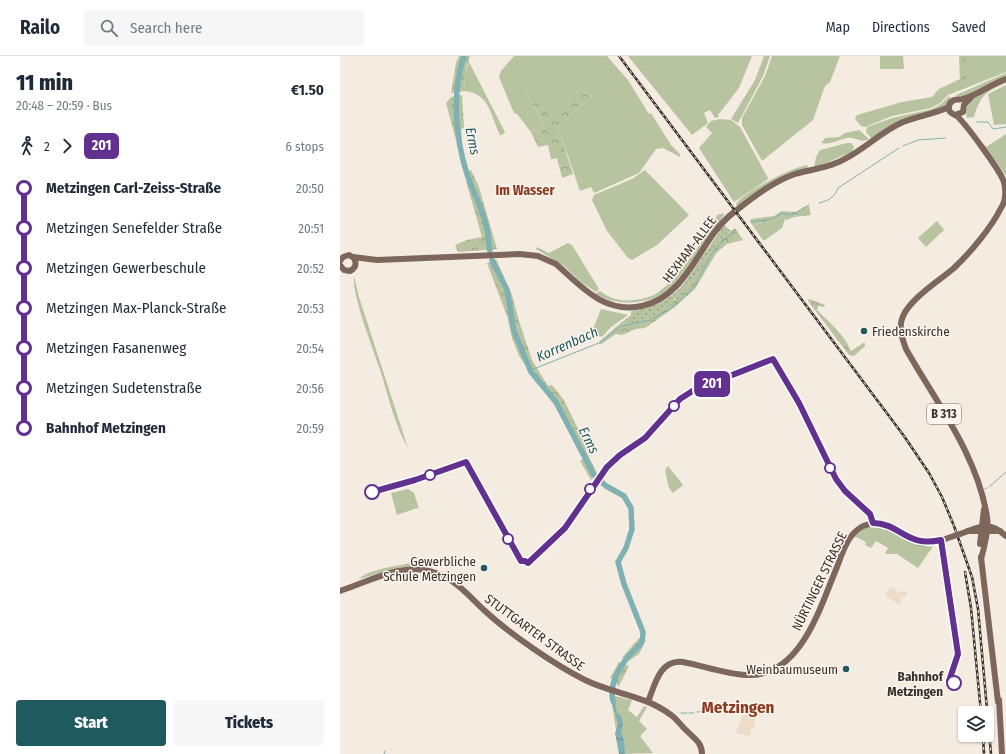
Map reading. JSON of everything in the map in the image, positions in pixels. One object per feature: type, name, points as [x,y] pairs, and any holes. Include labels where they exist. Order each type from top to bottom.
[{"type":"main road","points":[[949,107],[954,114],[972,96],[995,83],[1006,79]]},
{"type":"main road","name":"HEXHAM-ALLEE","points":[[340,265],[344,270],[348,271],[360,263],[377,260],[487,255],[530,255],[544,258],[556,264],[599,301],[625,307],[642,306],[656,301],[671,291],[684,277],[706,242],[723,221],[771,185],[794,174],[836,163],[858,152],[903,122],[938,112],[949,107],[954,100],[963,106]]},
{"type":"main road","name":"B 313","points":[[963,106],[970,132]]},
{"type":"main road","name":"HEXHAM-ALLEE","points":[[938,112],[954,114]]},
{"type":"main road","name":"B 313","points":[[954,114],[970,132],[1002,177],[1005,189],[1004,205],[958,264],[911,305],[902,318],[901,335],[906,349],[965,452],[983,495],[985,508],[984,540],[981,559]]},
{"type":"main road","name":"HEXHAM-ALLEE","points":[[341,259],[347,255],[377,260]]},
{"type":"main road","points":[[353,257],[355,266]]},
{"type":"main road","name":"NÜRTINGER STRASSE","points":[[648,702],[660,673],[665,666],[673,661],[745,675],[764,673],[774,670],[786,662],[799,647],[850,539],[861,527],[878,523],[923,543],[945,539],[968,531],[984,529],[997,532]]},
{"type":"main road","name":"B 313","points":[[984,529],[981,559],[996,680],[1002,754]]},
{"type":"main road","points":[[984,540],[997,532],[1006,536]]},
{"type":"main road","name":"STUTTGARTER STRASSE","points":[[340,591],[388,573],[410,569],[436,572],[454,583],[491,616],[562,667],[586,681],[648,702],[673,716],[698,741],[702,748],[702,754]]},
{"type":"green space","points":[[459,56],[470,56],[465,75],[464,91],[451,93],[456,63]]},
{"type":"green space","points":[[514,56],[607,56],[628,80],[649,114],[651,113],[671,145],[680,154],[680,157],[663,148],[656,149],[639,173],[594,193],[591,187],[580,191],[558,127],[591,97],[580,89],[551,117],[532,88],[525,90],[544,125],[531,132],[517,114],[514,113],[499,77],[501,71]]},
{"type":"green space","points":[[628,56],[752,56],[739,88],[718,115],[719,117],[715,118],[710,110],[704,113],[708,123],[692,135]]},
{"type":"green space","points":[[764,56],[770,56],[763,76],[738,123],[731,119],[755,80]]},
{"type":"green space","points":[[772,56],[840,56],[830,82],[825,86],[813,120],[762,161],[742,125],[742,118],[765,76]]},
{"type":"green space","points":[[880,56],[903,56],[904,69],[880,69]]},
{"type":"green space","points":[[959,56],[966,56],[966,88],[962,89],[956,84],[960,79]]},
{"type":"green space","points":[[966,56],[1006,56],[1006,72],[966,88]]},
{"type":"green space","points":[[469,62],[505,132],[502,135],[500,135],[488,106],[484,101],[473,93],[464,91],[465,75]]},
{"type":"green space","points":[[1006,73],[1006,77],[966,97],[957,97],[956,95]]},
{"type":"green space","points":[[960,79],[966,88],[948,95],[940,103],[931,108],[892,116],[865,127],[861,126],[855,119],[857,115],[902,102],[932,97],[939,89]]},
{"type":"green space","points":[[1006,80],[1006,83],[993,89],[981,99],[974,117],[967,118],[966,111],[973,99],[979,94]]},
{"type":"green space","points":[[1006,85],[1006,124],[994,125],[988,94]]},
{"type":"green space","points":[[532,87],[551,117],[580,89],[591,97],[558,127],[573,174],[562,178],[557,158],[551,159],[548,145],[538,147],[531,132],[544,125],[525,90]]},
{"type":"green space","points":[[462,95],[464,128],[461,129],[462,139],[456,140],[446,103],[451,97]]},
{"type":"green space","points":[[949,96],[951,99],[947,105],[871,138],[866,132],[867,127],[892,118],[932,109],[941,104]]},
{"type":"green space","points":[[720,119],[731,120],[740,127],[768,178],[734,202],[699,148],[712,133],[706,127],[711,121]]},
{"type":"green space","points":[[859,130],[869,139],[863,141],[850,138],[831,143],[821,143],[825,138],[839,137],[845,133]]},
{"type":"green space","points":[[1006,134],[1006,176],[986,147]]},
{"type":"green space","points":[[851,143],[854,147],[852,152],[814,168],[816,157],[820,150]]},
{"type":"green space","points":[[808,165],[807,169],[738,207],[736,204],[748,193],[769,181],[792,170]]},
{"type":"green space","points":[[471,170],[479,187],[497,249],[458,252],[455,245],[467,240],[482,237],[466,181],[468,171]]},
{"type":"green space","points":[[645,170],[689,215],[657,245],[632,260],[628,258],[607,231],[592,200],[594,195],[632,179]]},
{"type":"green space","points":[[809,206],[811,215],[790,218],[787,220],[781,217],[753,226],[750,221],[751,219],[774,216],[782,211],[796,212]]},
{"type":"green space","points":[[724,213],[682,275],[670,290],[655,298],[654,295],[672,280],[690,259],[717,215]]},
{"type":"green space","points":[[781,217],[785,219],[782,228],[765,240],[763,240],[753,226],[774,220]]},
{"type":"green space","points":[[937,221],[944,230],[926,247],[918,238]]},
{"type":"green space","points":[[724,225],[731,231],[718,242],[694,280],[689,282],[686,292],[682,296],[674,299],[673,304],[651,318],[632,321],[616,327],[631,315],[631,311],[653,306],[677,291],[683,285]]},
{"type":"green space","points":[[735,228],[743,240],[727,244],[717,252],[695,289],[675,307],[645,328],[636,329],[622,335],[616,334],[600,345],[599,342],[616,327],[632,321],[651,318],[686,291],[689,282],[718,242]]},
{"type":"green space","points":[[568,243],[572,245],[599,289],[596,292],[581,282],[564,266],[536,249],[537,247],[549,253]]},
{"type":"green space","points":[[496,259],[512,295],[532,360],[548,386],[552,385],[564,400],[587,447],[586,451],[597,473],[591,480],[580,461],[583,459],[557,409],[519,356],[512,338],[507,316],[487,263]]},
{"type":"green space","points":[[354,276],[359,297],[408,448],[396,421],[364,324],[356,297]]},
{"type":"green space","points":[[600,291],[619,300],[640,299],[654,295],[655,298],[640,302],[617,302],[595,294]]},
{"type":"green space","points":[[809,299],[825,305],[824,307],[818,306],[817,310],[840,334],[851,351],[863,343],[865,343],[865,346],[854,356],[849,355],[808,301]]},
{"type":"green space","points":[[601,309],[628,315],[611,327],[602,337],[596,338],[593,329]]},
{"type":"green space","points":[[668,466],[683,485],[673,493],[669,488],[665,470]]},
{"type":"green space","points":[[408,489],[414,493],[419,509],[417,508],[397,515],[391,493]]},
{"type":"green space","points":[[879,526],[918,545],[933,547],[918,568],[897,554],[885,554],[888,548],[876,541],[871,548],[865,545],[866,542],[854,536],[866,528]]},
{"type":"green space","points":[[423,560],[432,564],[427,566],[401,567],[359,579],[364,575],[380,569]]},
{"type":"green space","points":[[639,638],[646,640],[639,654],[630,660],[622,658]]},
{"type":"green space","points":[[619,662],[629,666],[619,686],[617,685],[617,682],[610,678]]},
{"type":"green space","points":[[615,696],[632,700],[628,710],[637,717],[644,706],[647,707],[639,721],[647,729],[640,736],[653,753],[620,754],[611,699]]},
{"type":"shaded area","points":[[890,587],[899,592],[908,591],[904,598],[902,596],[900,605],[887,597],[886,594]]},
{"type":"shaded area","points":[[732,701],[744,704],[742,709],[744,709],[744,712],[755,714],[755,727],[751,727],[750,736],[736,733],[743,714],[730,710]]},
{"type":"water","points":[[610,696],[614,696],[617,713],[621,716],[623,723],[621,732],[624,740],[625,754],[619,754],[615,733],[618,724]]},
{"type":"waterway","name":"Erms","points":[[464,56],[460,70],[456,115],[463,160],[488,232],[490,251]]},
{"type":"waterway","name":"Korrenbach","points":[[977,122],[988,122],[993,129],[1006,127]]},
{"type":"waterway","name":"Korrenbach","points":[[903,146],[918,140],[945,138]]},
{"type":"waterway","name":"Korrenbach","points":[[819,203],[831,198],[838,188],[899,148]]},
{"type":"waterway","name":"Korrenbach","points":[[751,222],[773,219],[782,213],[789,215],[793,214],[809,205]]},
{"type":"waterway","name":"Korrenbach","points":[[531,370],[599,343],[621,326],[651,320],[673,307],[694,287],[711,255],[726,238],[735,232]]},
{"type":"waterway","name":"Erms","points":[[492,260],[507,290],[514,331],[531,372],[556,402],[594,475],[606,486],[624,496],[631,508],[632,529],[626,548],[618,562],[624,584],[643,632],[643,638],[642,642],[631,653],[615,678],[612,689],[613,701]]},
{"type":"waterway","points":[[989,487],[1006,472]]},
{"type":"waterway","points":[[721,708],[723,702]]},
{"type":"waterway","points":[[720,710],[737,712]]},
{"type":"waterway","points":[[697,712],[711,711]]},
{"type":"waterway","points":[[681,713],[687,713]]},
{"type":"waterway","points":[[689,713],[694,713]]},
{"type":"railway","points":[[619,56],[904,436],[929,473],[942,497],[972,577],[978,609],[991,754]]},
{"type":"railway","points":[[965,572],[971,608],[980,706]]},
{"type":"railway","points":[[983,742],[984,754]]},
{"type":"bus line","name":"201","points":[[372,492],[415,480],[466,462],[513,548],[521,561],[528,563],[565,528],[601,473],[620,455],[645,438],[680,399],[694,390],[734,376],[773,359],[799,403],[822,454],[839,484],[863,509],[870,514],[873,523],[878,523],[921,542],[927,543],[941,540],[958,654],[949,681],[954,683]]},
{"type":"place","name":"Friedenskirche","points":[[864,331]]},
{"type":"place","name":"Gewerbliche Schule Metzingen","points":[[484,568]]},
{"type":"place","name":"Weinbaumuseum","points":[[846,669]]},
{"type":"place","name":"Bahnhof Metzingen","points":[[954,683]]},
{"type":"district","name":"Im Wasser","points":[[525,190]]},
{"type":"district","name":"Metzingen","points":[[738,707]]}]
